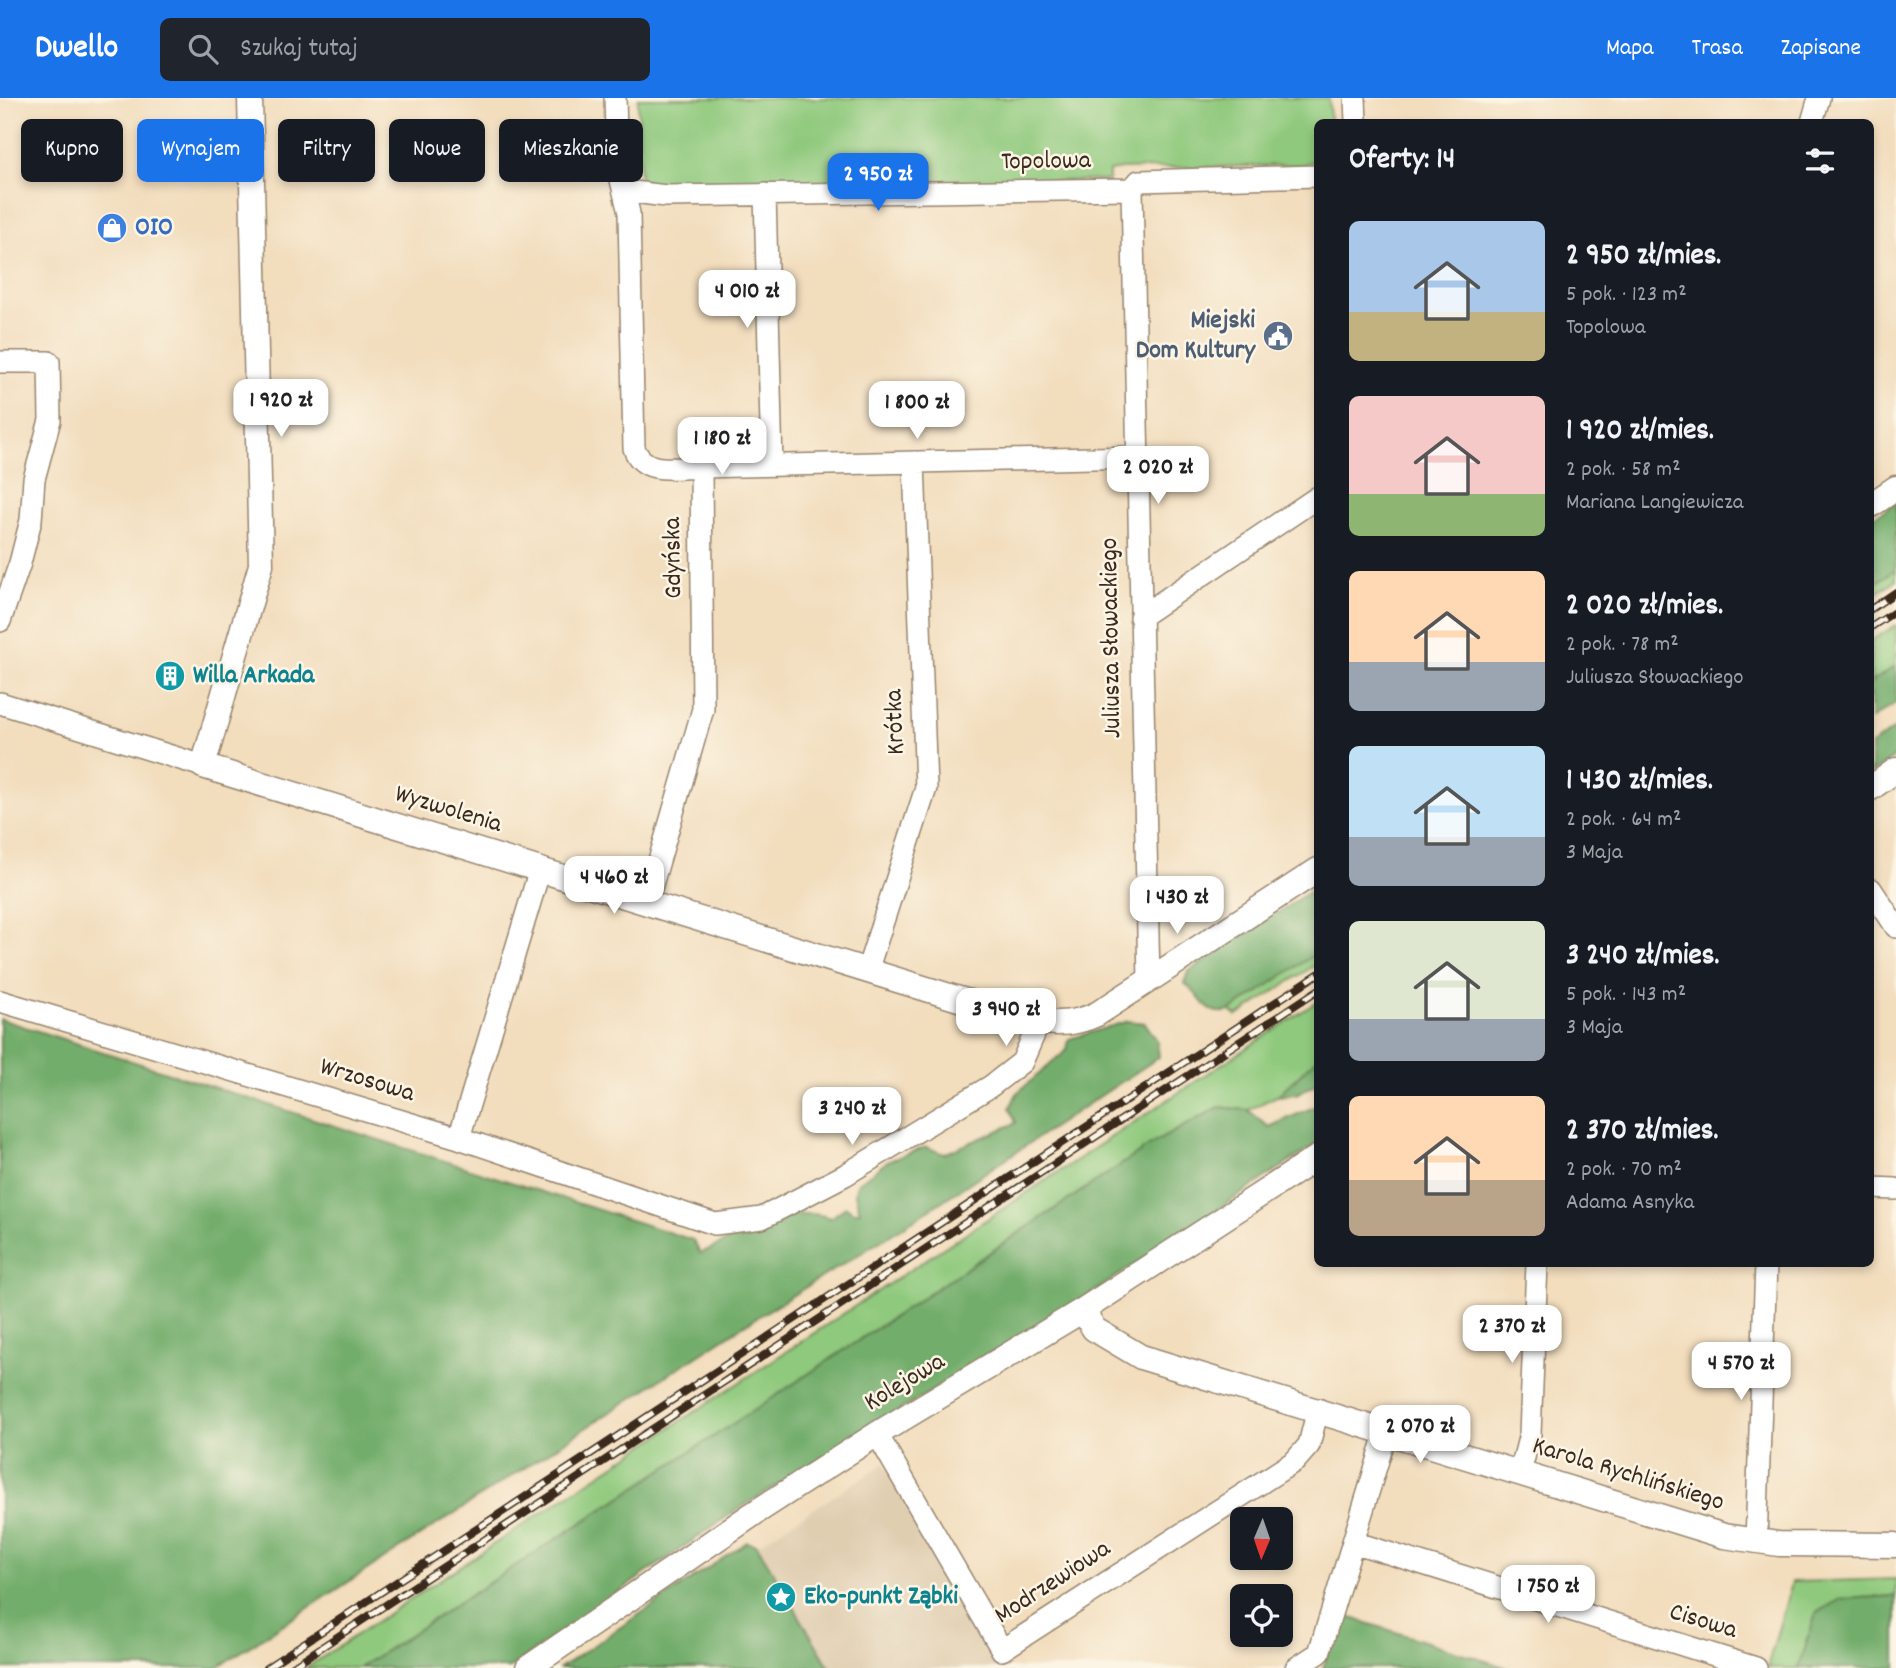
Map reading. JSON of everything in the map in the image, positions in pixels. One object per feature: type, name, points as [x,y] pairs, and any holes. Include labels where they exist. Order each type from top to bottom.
[{"type":"street","points":[[203,766],[261,565],[250,98]]},
{"type":"street","points":[[615,98],[617,164],[629,213],[634,448],[637,458],[649,467],[1135,457]]},
{"type":"street","points":[[1355,98],[1356,119]]},
{"type":"street","points":[[1813,119],[1819,98]]},
{"type":"street","points":[[1132,189],[1139,181],[1314,176]]},
{"type":"street","name":"Topolowa","points":[[625,191],[666,196],[1132,189]]},
{"type":"street","name":"Juliusza Słowackiego","points":[[1132,189],[1135,457],[1149,981]]},
{"type":"street","points":[[765,194],[772,465]]},
{"type":"street","points":[[0,362],[49,362],[50,419],[34,479],[26,542],[0,621]]},
{"type":"street","name":"Krótka","points":[[867,971],[926,788],[914,462]]},
{"type":"street","name":"Gdyńska","points":[[647,902],[703,709],[701,467]]},
{"type":"street","points":[[1874,503],[1896,488]]},
{"type":"street","points":[[1140,617],[1314,500]]},
{"type":"street","name":"Wyzwolenia","points":[[0,703],[1038,1023],[1063,1024],[1084,1020],[1149,981],[1314,873]]},
{"type":"street","points":[[1874,786],[1896,771]]},
{"type":"street","points":[[459,1138],[540,869]]},
{"type":"street","points":[[1874,894],[1896,927]]},
{"type":"street","name":"Wrzosowa","points":[[0,1001],[459,1138],[715,1224],[762,1218],[845,1175],[991,1086],[1022,1062],[1038,1023]]},
{"type":"street","name":"Kolejowa","points":[[527,1668],[877,1434],[1083,1310],[1314,1160]]},
{"type":"street","points":[[1874,1188],[1896,1189]]},
{"type":"street","points":[[1520,1472],[1530,1434],[1537,1267]]},
{"type":"street","points":[[1756,1542],[1766,1267]]},
{"type":"street","name":"Karola Rychlińskiego","points":[[1083,1310],[1094,1329],[1141,1357],[1318,1409],[1724,1536],[1756,1542],[1896,1545]]},
{"type":"street","name":"Modrzewiowa","points":[[877,1434],[1002,1650],[1295,1461],[1309,1445],[1318,1409]]},
{"type":"street","points":[[1296,1668],[1319,1653],[1387,1431]]},
{"type":"street","name":"Cisowa","points":[[1353,1542],[1756,1668]]},
{"type":"shaded area","points":[[884,1464],[999,1668],[830,1668],[757,1545]]},
{"type":"green space","points":[[638,98],[1329,98],[1330,119],[1314,119],[1314,161],[1301,165],[1121,169],[1109,171],[1109,180],[666,191],[643,181],[643,119],[639,119]]},
{"type":"green space","points":[[1896,502],[1896,569],[1874,584],[1874,517]]},
{"type":"green space","points":[[1896,569],[1896,580],[1874,595],[1874,584]]},
{"type":"green space","points":[[1896,625],[1896,666],[1874,680],[1874,639]]},
{"type":"green space","points":[[1896,666],[1896,703],[1874,717],[1874,680]]},
{"type":"green space","points":[[1896,728],[1896,756],[1874,771],[1874,743]]},
{"type":"green space","points":[[1314,889],[1314,955],[1230,1011],[1209,1009],[1184,983],[1188,972]]},
{"type":"green space","points":[[1314,955],[1314,966],[1237,1016],[1230,1011]]},
{"type":"green space","points":[[1314,1004],[1314,1061],[1277,1096],[1248,1110],[1219,1107],[1155,1142],[774,1397],[359,1668],[306,1668]]},
{"type":"green space","points":[[0,1019],[693,1240],[700,1253],[781,1218],[814,1214],[830,1218],[846,1207],[854,1212],[860,1211],[855,1194],[857,1184],[888,1161],[926,1147],[944,1154],[1016,1123],[1010,1108],[1017,1093],[1067,1050],[1069,1039],[1128,1021],[1145,1023],[1157,1040],[1159,1057],[900,1229],[738,1329],[216,1668],[0,1668]]},
{"type":"green space","points":[[1314,1061],[1314,1085],[1296,1094],[1277,1096]]},
{"type":"green space","points":[[1219,1107],[1248,1110],[1269,1127],[1314,1107],[1314,1146],[1092,1293],[732,1513],[510,1668],[359,1668],[774,1397],[1155,1142]]},
{"type":"green space","points":[[747,1542],[757,1545],[830,1668],[560,1668]]},
{"type":"green space","points":[[1896,1579],[1896,1596],[1841,1599],[1799,1668],[1767,1668],[1792,1582]]},
{"type":"green space","points":[[1896,1596],[1896,1668],[1799,1668],[1816,1613],[1841,1599]]},
{"type":"green space","points":[[1339,1614],[1508,1668],[1323,1668]]},
{"type":"railway","points":[[1874,607],[1896,592]]},
{"type":"railway","points":[[1874,625],[1896,611]]},
{"type":"railway","points":[[266,1668],[1314,977]]},
{"type":"railway","points":[[290,1668],[1314,993]]},
{"type":"place","name":"OIO","points":[[112,228]]},
{"type":"place","name":"Miejski Dom Kultury","points":[[1278,336]]},
{"type":"place","name":"Willa Arkada","points":[[170,676]]},
{"type":"place","name":"Eko-punkt Ząbki","points":[[781,1597]]}]
